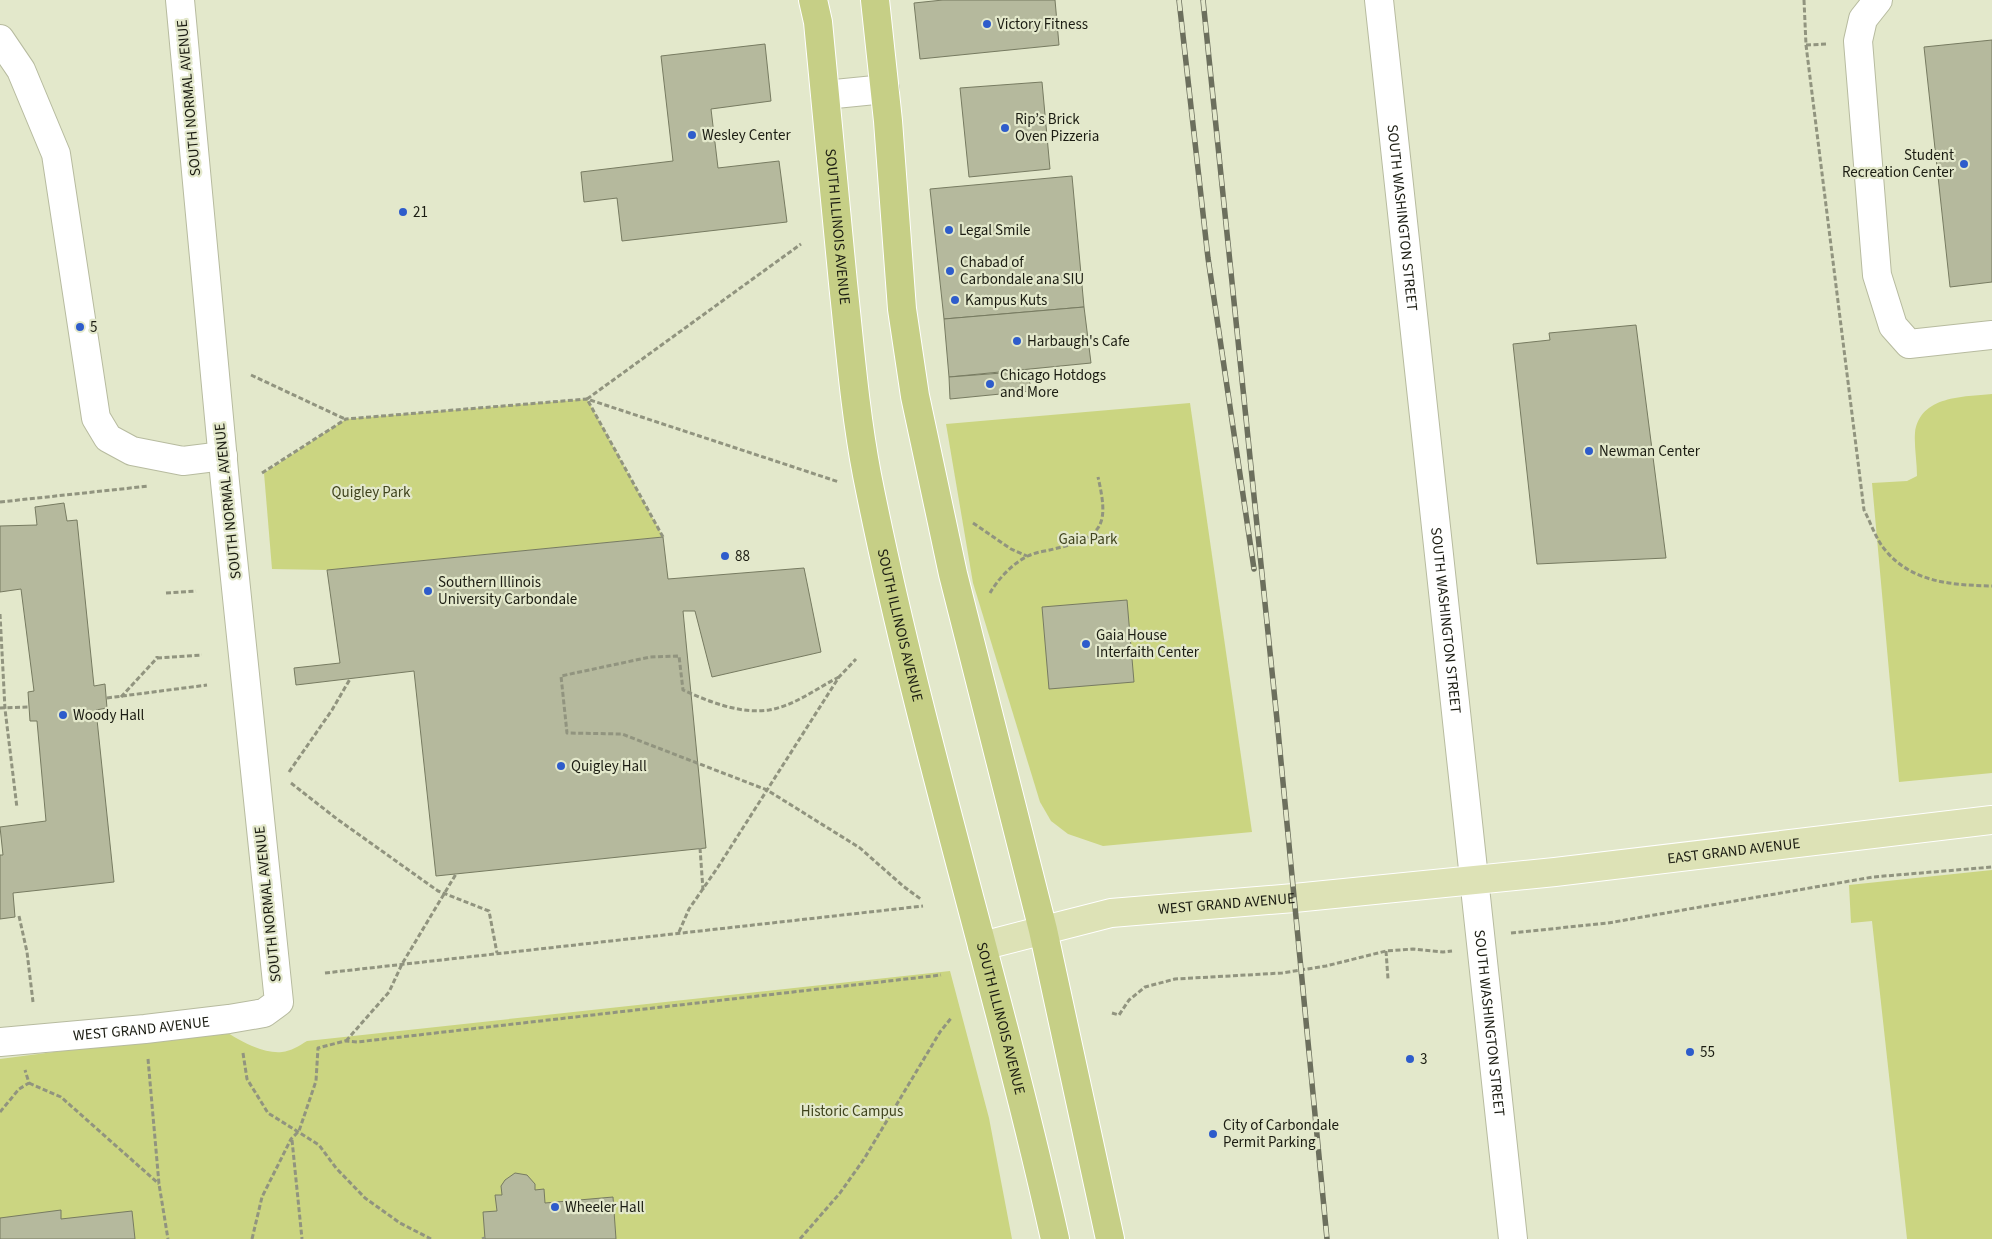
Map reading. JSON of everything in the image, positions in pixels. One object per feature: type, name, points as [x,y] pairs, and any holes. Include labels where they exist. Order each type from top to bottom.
[{"type":"highway","name":"SOUTH ILLINOIS AVENUE","points":[[813,0],[818,22],[826,95],[854,394],[871,492],[931,755],[1032,1135],[1055,1239]]},
{"type":"highway","points":[[875,0],[902,309],[915,396],[953,574],[1043,930],[1110,1239]]},
{"type":"main road","name":"EAST GRAND AVENUE","points":[[1474,880],[1992,820]]},
{"type":"main road","name":"WEST GRAND AVENUE","points":[[982,946],[1111,912],[1284,899],[1474,880]]},
{"type":"street","name":"SOUTH NORMAL AVENUE","points":[[180,0],[223,456],[279,1002]]},
{"type":"street","name":"SOUTH WASHINGTON STREET","points":[[1379,0],[1513,1239]]},
{"type":"street","points":[[1878,0],[1862,19],[1858,41],[1877,275],[1883,298],[1893,326],[1909,344],[1992,335]]},
{"type":"street","points":[[0,39],[21,70],[56,154],[96,418],[108,438],[132,451],[183,461],[223,456]]},
{"type":"street","points":[[826,95],[884,89]]},
{"type":"street","name":"WEST GRAND AVENUE","points":[[0,1042],[145,1029],[238,1018],[264,1014],[279,1002]]},
{"type":"path","points":[[1804,0],[1806,45],[1864,510],[1885,551],[1904,567],[1927,579],[1949,585],[1992,586]]},
{"type":"path","points":[[587,399],[801,244]]},
{"type":"path","points":[[251,375],[346,419]]},
{"type":"path","points":[[587,399],[662,537]]},
{"type":"path","points":[[262,473],[346,419],[587,399],[871,492]]},
{"type":"path","points":[[990,593],[995,584],[1008,571],[1028,556],[1066,546],[1093,535],[1102,525],[1104,514],[1098,477]]},
{"type":"path","points":[[0,502],[157,486]]},
{"type":"path","points":[[972,522],[1011,548],[1028,556]]},
{"type":"path","points":[[166,593],[196,591]]},
{"type":"path","points":[[0,614],[5,709],[17,808]]},
{"type":"path","points":[[121,698],[157,657],[202,655]]},
{"type":"path","points":[[839,677],[798,699],[770,710],[744,710],[714,704],[683,690],[679,656],[650,658],[561,676],[567,733],[622,734],[767,790],[860,848],[922,900]]},
{"type":"path","points":[[678,932],[689,909],[703,891],[839,677],[856,659]]},
{"type":"path","points":[[289,772],[332,710],[350,679]]},
{"type":"path","points":[[107,698],[121,698],[207,685]]},
{"type":"path","points":[[0,708],[29,707]]},
{"type":"path","points":[[291,783],[337,819],[438,891],[489,911],[497,954]]},
{"type":"path","points":[[700,848],[703,891]]},
{"type":"path","points":[[1509,934],[1608,923],[1864,879],[1992,867]]},
{"type":"path","points":[[345,1041],[389,992],[402,964],[456,874]]},
{"type":"path","points":[[325,973],[923,906]]},
{"type":"path","points":[[19,916],[27,952],[33,1002]]},
{"type":"path","points":[[1112,1013],[1119,1014],[1128,1000],[1144,988],[1174,980],[1282,973],[1326,966],[1386,951],[1413,949],[1443,952]]},
{"type":"path","points":[[1386,951],[1388,979]]},
{"type":"path","points":[[252,1239],[262,1197],[292,1139],[299,1131],[316,1081],[318,1048],[345,1041],[357,1042],[941,975]]},
{"type":"path","points":[[800,1239],[840,1193],[864,1158],[940,1032],[952,1017]]},
{"type":"path","points":[[243,1053],[247,1079],[268,1113],[319,1145],[336,1168],[364,1198],[400,1223],[431,1239]]},
{"type":"path","points":[[148,1058],[159,1184],[168,1239]]},
{"type":"path","points":[[25,1070],[28,1083]]},
{"type":"path","points":[[28,1083],[61,1097],[159,1184]]},
{"type":"path","points":[[0,1112],[19,1090],[28,1083]]},
{"type":"path","points":[[292,1139],[302,1239]]},
{"type":"green space","points":[[1992,394],[1992,773],[1899,782],[1872,483],[1907,481],[1917,476],[1915,433],[1925,411],[1945,400]]},
{"type":"green space","name":"Quigley Park","points":[[587,399],[663,537],[327,570],[272,569],[264,473],[346,419]]},
{"type":"green space","name":"Gaia Park","points":[[1190,403],[1252,832],[1103,846],[1068,834],[1051,821],[1040,802],[973,583],[946,424]]},
{"type":"green space","points":[[1992,870],[1992,1239],[1907,1239],[1872,921],[1851,923],[1849,885]]},
{"type":"green space","name":"Historic Campus","points":[[950,971],[989,1118],[1012,1239],[0,1239],[0,1059],[223,1030],[259,1049],[282,1052],[307,1041]]},
{"type":"building","name":"Victory Fitness","points":[[943,0],[1055,0],[1059,45],[920,59],[914,3]]},
{"type":"building","name":"Student Recreation Center","points":[[1992,40],[1992,282],[1950,287],[1924,47]]},
{"type":"building","name":"Wesley Center","points":[[765,44],[771,101],[711,109],[718,168],[779,161],[787,222],[622,241],[617,198],[584,202],[581,172],[673,161],[661,56]]},
{"type":"building","name":"Rip’s Brick Oven Pizzeria","points":[[1042,82],[1050,169],[969,177],[960,88]]},
{"type":"building","points":[[1072,176],[1084,307],[944,319],[930,189]]},
{"type":"building","name":"Harbaugh's Cafe","points":[[1084,307],[1091,363],[949,377],[944,319]]},
{"type":"building","name":"Newman Center","points":[[1636,325],[1666,558],[1537,564],[1513,344],[1550,340],[1549,333]]},
{"type":"building","name":"Chicago Hotdogs and More","points":[[1028,371],[1031,391],[950,399],[949,377]]},
{"type":"building","name":"Woody Hall","points":[[64,503],[67,521],[77,520],[94,686],[105,684],[107,708],[96,710],[114,882],[13,893],[15,917],[0,919],[0,855],[3,855],[0,827],[46,821],[37,721],[30,721],[28,692],[34,691],[21,589],[0,592],[0,526],[37,525],[35,507]]},
{"type":"building","name":"Quigley Hall","points":[[663,537],[668,579],[804,568],[821,652],[712,677],[695,611],[683,611],[706,848],[436,876],[414,671],[296,685],[294,668],[340,663],[327,570]]},
{"type":"building","name":"Gaia House Interfaith Center","points":[[1127,600],[1134,682],[1049,689],[1042,607]]},
{"type":"building","name":"Wheeler Hall","points":[[515,1173],[527,1175],[535,1184],[535,1190],[544,1189],[545,1203],[613,1197],[616,1239],[485,1239],[483,1212],[497,1211],[495,1195],[502,1195],[501,1186],[505,1180]]},
{"type":"building","points":[[61,1210],[61,1219],[132,1211],[135,1239],[0,1239],[0,1218]]},
{"type":"railway","points":[[1179,0],[1208,258],[1254,569]]},
{"type":"railway","points":[[1203,0],[1277,720],[1327,1239]]},
{"type":"place","name":"Victory Fitness","points":[[987,24]]},
{"type":"place","name":"Rip’s Brick Oven Pizzeria","points":[[1005,128]]},
{"type":"place","name":"Wesley Center","points":[[692,135]]},
{"type":"place","name":"Student Recreation Center","points":[[1964,164]]},
{"type":"place","name":"21","points":[[403,212]]},
{"type":"place","name":"Legal Smile","points":[[949,230]]},
{"type":"place","name":"Chabad of Carbondale ana SIU","points":[[950,271]]},
{"type":"place","name":"Kampus Kuts","points":[[955,300]]},
{"type":"place","name":"5","points":[[80,327]]},
{"type":"place","name":"Harbaugh's Cafe","points":[[1017,341]]},
{"type":"place","name":"Chicago Hotdogs and More","points":[[990,384]]},
{"type":"place","name":"Newman Center","points":[[1589,451]]},
{"type":"place","name":"88","points":[[725,556]]},
{"type":"place","name":"Southern Illinois University Carbondale","points":[[428,591]]},
{"type":"place","name":"Gaia House Interfaith Center","points":[[1086,644]]},
{"type":"place","name":"Woody Hall","points":[[63,715]]},
{"type":"place","name":"Quigley Hall","points":[[561,766]]},
{"type":"place","name":"55","points":[[1690,1052]]},
{"type":"place","name":"3","points":[[1410,1059]]},
{"type":"place","name":"City of Carbondale Permit Parking","points":[[1213,1134]]},
{"type":"place","name":"Wheeler Hall","points":[[555,1207]]}]
